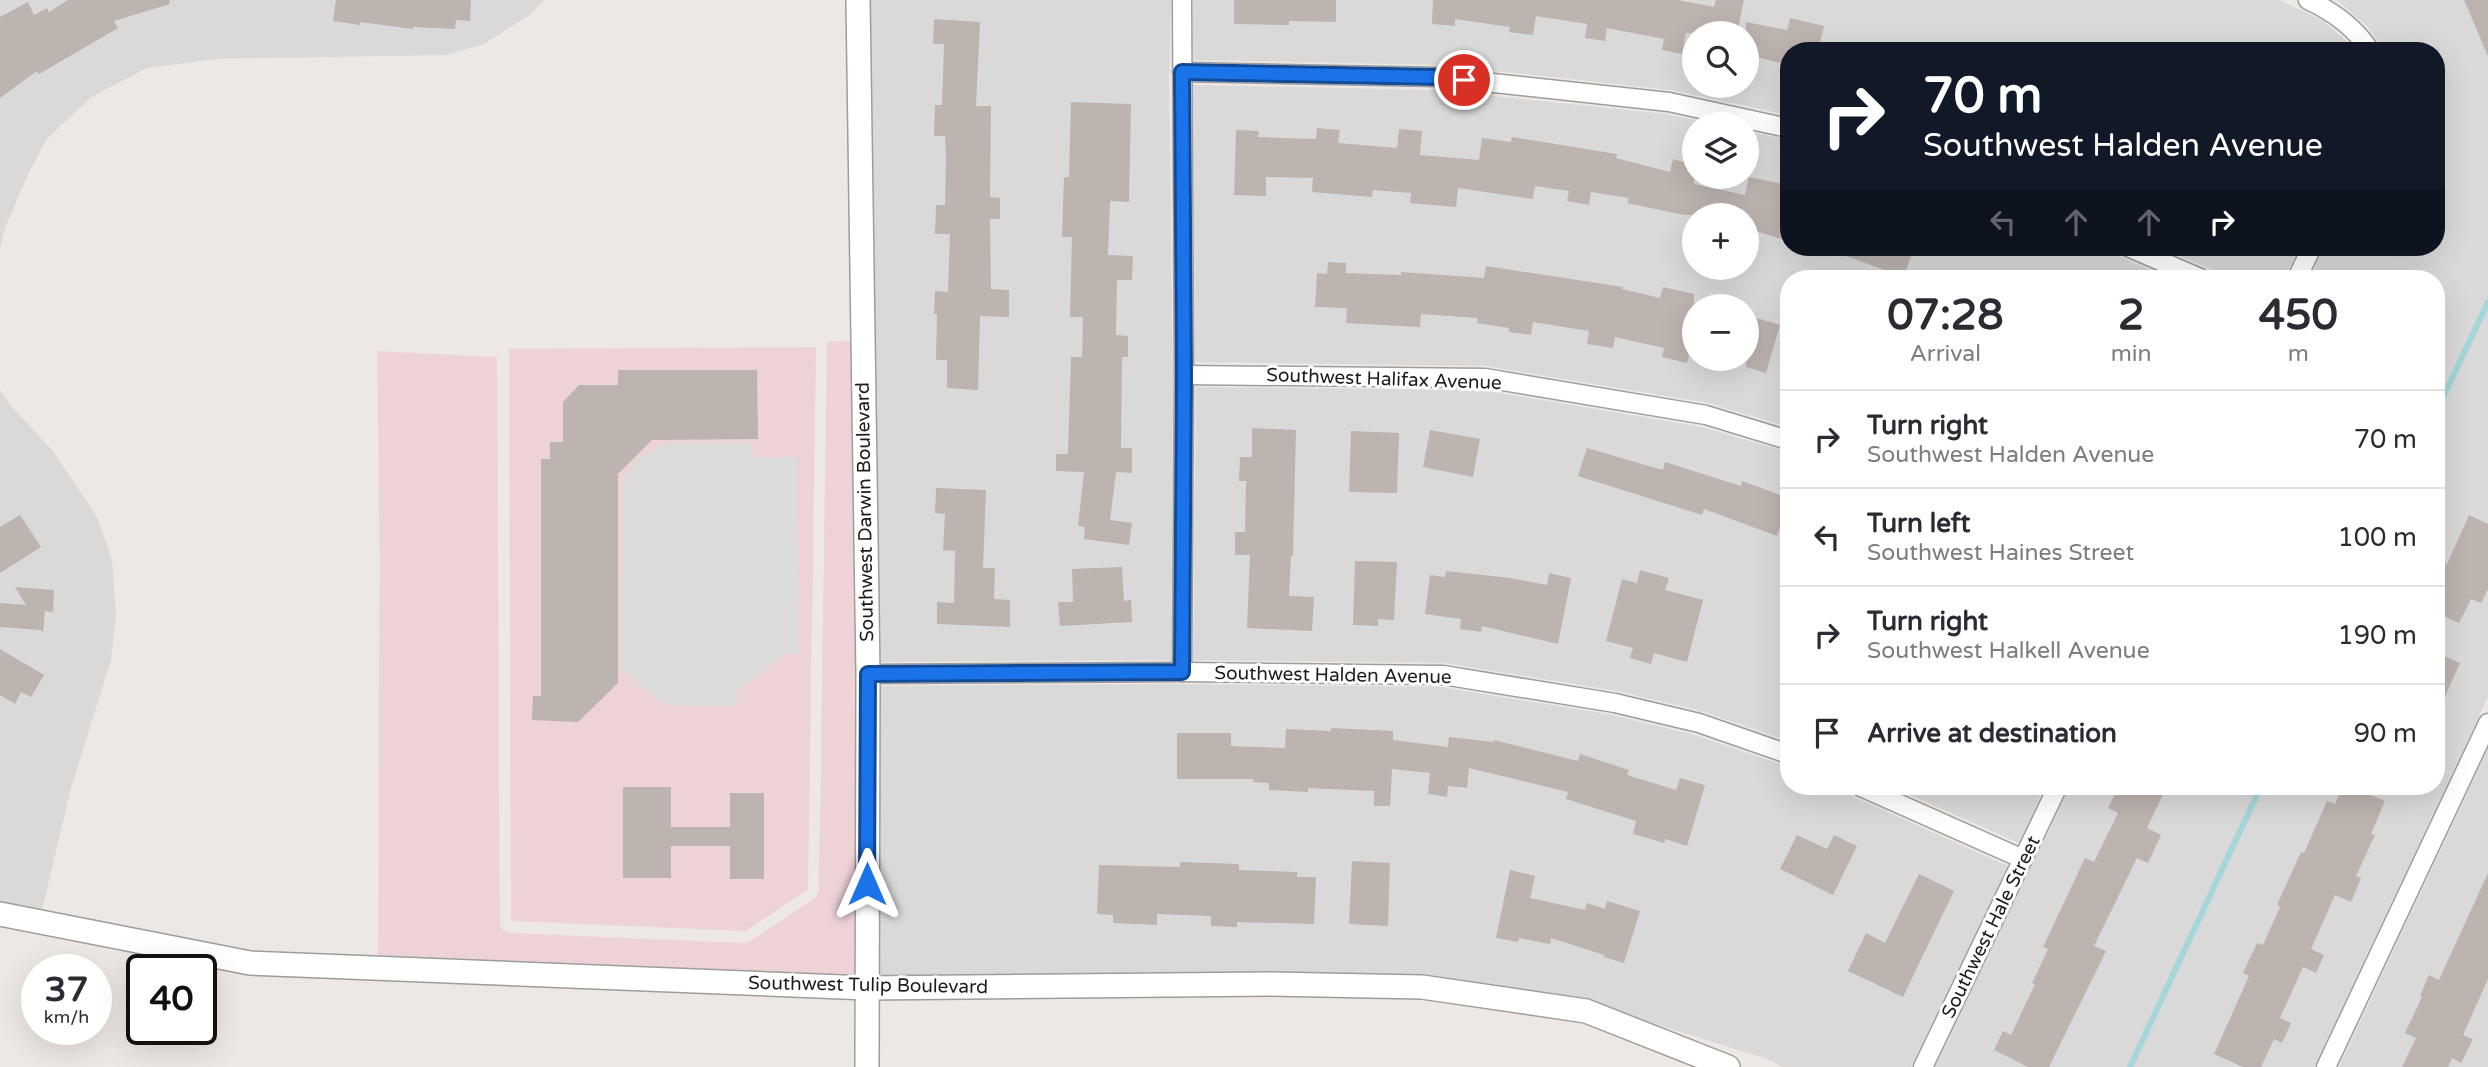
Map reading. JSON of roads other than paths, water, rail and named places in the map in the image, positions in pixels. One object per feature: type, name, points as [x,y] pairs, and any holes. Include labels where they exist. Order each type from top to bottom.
[{"type":"street","name":"Southwest Darwin Boulevard","points":[[858,0],[868,674],[867,1067]]},
{"type":"street","points":[[1182,0],[1182,672]]},
{"type":"street","points":[[2308,0],[2331,10],[2364,42]]},
{"type":"street","points":[[1182,72],[1438,77],[1669,102],[1780,126]]},
{"type":"street","points":[[2149,256],[2181,270]]},
{"type":"street","name":"Southwest Halifax Avenue","points":[[1184,374],[1485,378],[1706,415],[1780,438]]},
{"type":"street","name":"Southwest Halden Avenue","points":[[868,674],[1182,672],[1443,675],[1615,703],[1699,723],[1780,751]]},
{"type":"street","points":[[2326,1067],[2488,723]]},
{"type":"street","points":[[1879,795],[2023,859]]},
{"type":"street","name":"Southwest Hale Street","points":[[1923,1067],[2054,795]]},
{"type":"street","name":"Southwest Tulip Boulevard","points":[[0,914],[250,962],[867,988],[1270,984],[1422,987],[1586,1011],[1728,1067]]},
{"type":"waterway","points":[[2445,393],[2488,302]]},
{"type":"waterway","points":[[2130,1067],[2257,795]]}]
